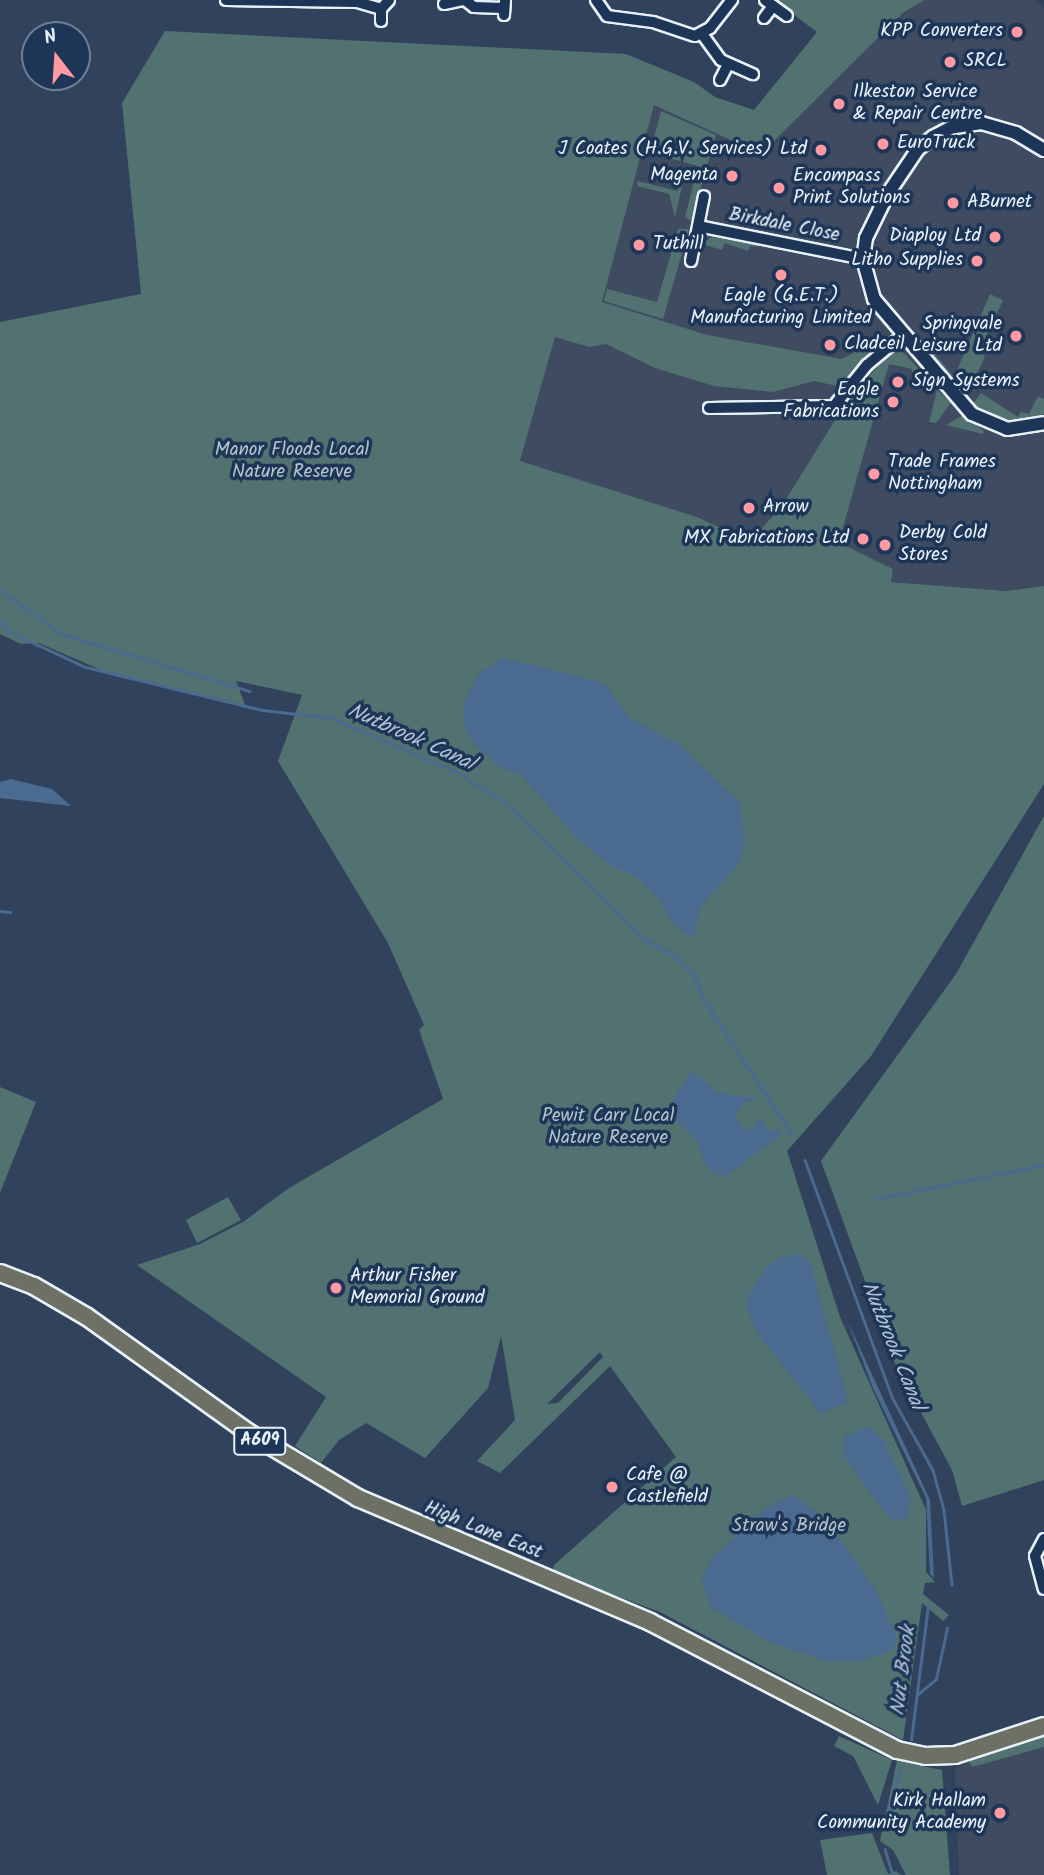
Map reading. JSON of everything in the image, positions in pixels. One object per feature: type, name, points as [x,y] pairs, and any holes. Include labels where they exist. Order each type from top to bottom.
[{"type":"main road","name":"High Lane East","points":[[0,1273],[34,1286],[87,1317],[292,1461],[412,1525],[650,1622],[903,1752],[938,1756],[981,1748],[1044,1726]]},
{"type":"street","points":[[381,21],[381,9],[389,0]]},
{"type":"street","points":[[444,4],[464,0],[474,7],[504,8]]},
{"type":"street","points":[[596,0],[607,16],[653,22],[682,34],[702,34],[732,0]]},
{"type":"street","points":[[226,4],[357,2],[381,9]]},
{"type":"street","points":[[764,18],[769,3],[787,16]]},
{"type":"street","points":[[702,34],[716,56],[753,74]]},
{"type":"street","points":[[720,80],[728,64]]},
{"type":"street","points":[[1044,150],[992,124],[960,125],[933,136],[898,176],[871,226],[863,259],[870,291],[902,335],[972,414],[1007,429],[1044,423]]},
{"type":"street","name":"Birkdale Close","points":[[691,261],[704,196]]},
{"type":"street","name":"Birkdale Close","points":[[698,226],[863,259]]},
{"type":"street","points":[[709,408],[804,402],[834,406],[867,365],[902,335]]},
{"type":"street","points":[[1044,1539],[1035,1556],[1044,1589]]},
{"type":"shaded area","points":[[925,0],[1034,0],[1044,8],[1044,586],[1006,591],[891,582],[893,569],[844,546],[840,539],[882,362],[848,399],[783,504],[750,543],[520,462],[555,337],[590,347],[654,104],[748,148],[904,12]]},
{"type":"shaded area","name":"Kirk Hallam Community Academy","points":[[1044,1733],[1044,1875],[959,1875],[955,1769],[968,1759]]},
{"type":"green space","points":[[774,0],[925,0],[904,12],[773,142],[748,148],[654,105],[602,302],[707,335],[842,359],[864,347],[870,354],[842,387],[814,381],[773,392],[714,386],[655,368],[606,344],[589,347],[555,337],[520,461],[697,517],[750,542],[783,504],[848,399],[889,354],[900,349],[927,378],[911,377],[912,369],[889,364],[840,538],[844,545],[893,569],[891,582],[1006,591],[1044,586],[1044,784],[871,1056],[787,1151],[840,1317],[926,1510],[926,1572],[935,1582],[925,1583],[923,1594],[949,1615],[943,1621],[922,1603],[903,1740],[660,1612],[552,1572],[554,1565],[676,1457],[610,1366],[500,1473],[477,1461],[515,1420],[501,1336],[488,1388],[425,1458],[366,1423],[339,1440],[321,1463],[295,1446],[326,1397],[137,1265],[200,1244],[243,1222],[289,1188],[443,1099],[419,1030],[424,1025],[388,943],[278,761],[302,695],[236,681],[245,705],[101,670],[39,643],[21,644],[0,634],[0,322],[141,294],[122,103],[165,31],[626,54],[694,82],[715,97],[754,110],[817,32]],"holes":[[[600,1352],[603,1357],[558,1403],[547,1404]]]},
{"type":"green space","points":[[661,111],[716,135],[691,221],[685,217],[698,166],[650,153]]},
{"type":"green space","points":[[684,178],[675,217],[669,194],[637,186],[638,181],[677,191]]},
{"type":"green space","points":[[678,229],[689,229],[663,319],[604,301],[607,289],[657,302]]},
{"type":"green space","points":[[711,237],[758,247],[750,246],[748,251],[725,243],[722,250],[702,244]]},
{"type":"green space","points":[[990,294],[1003,300],[979,352],[985,356],[970,391],[960,392],[926,349],[929,347],[954,377]]},
{"type":"green space","points":[[937,390],[951,403],[936,423],[929,422]]},
{"type":"green space","points":[[981,393],[1018,417],[1021,412],[1029,414],[1038,396],[1044,399],[1044,414],[1025,421],[997,419],[973,404]]},
{"type":"green space","points":[[963,415],[984,431],[983,434],[946,425]]},
{"type":"green space","points":[[1044,816],[1044,1480],[962,1506],[952,1470],[896,1366],[821,1161],[956,974]]},
{"type":"green space","points":[[0,1087],[36,1102],[0,1193]]},
{"type":"green space","points":[[228,1197],[241,1220],[197,1243],[186,1220]]},
{"type":"green space","points":[[1044,1733],[1044,1747],[972,1767],[968,1759]]},
{"type":"green space","points":[[839,1736],[892,1760],[878,1805],[853,1756],[834,1746]]},
{"type":"green space","points":[[897,1761],[942,1770],[950,1875],[906,1875],[893,1850],[880,1841]]},
{"type":"green space","points":[[872,1833],[888,1874],[896,1871],[901,1875],[827,1875],[820,1840]]},
{"type":"water","points":[[503,658],[604,683],[630,718],[678,744],[740,802],[745,845],[738,865],[699,908],[694,939],[670,921],[659,900],[638,878],[614,867],[580,842],[522,776],[499,766],[474,745],[465,727],[463,706],[479,673]]},
{"type":"water","points":[[11,779],[52,789],[71,806],[0,798],[0,782]]},
{"type":"water","points":[[691,1071],[718,1093],[761,1099],[744,1102],[735,1115],[743,1128],[753,1131],[757,1121],[762,1120],[770,1132],[779,1129],[782,1134],[725,1177],[713,1173],[704,1162],[696,1139],[670,1115],[669,1107]]},
{"type":"water","points":[[798,1254],[810,1262],[847,1396],[845,1404],[820,1413],[758,1334],[747,1309],[748,1297],[765,1269],[779,1258]]},
{"type":"water","points":[[847,1320],[930,1500],[934,1578],[930,1574],[926,1498],[873,1388]]},
{"type":"water","points":[[870,1427],[884,1441],[911,1498],[908,1517],[901,1521],[894,1521],[873,1498],[845,1457],[844,1436]]},
{"type":"water","points":[[792,1495],[816,1511],[840,1539],[875,1589],[897,1637],[893,1650],[858,1662],[822,1660],[771,1642],[712,1608],[701,1582],[711,1559],[766,1508]]},
{"type":"waterway","points":[[0,590],[62,634],[250,691]]},
{"type":"waterway","name":"Nutbrook Canal","points":[[0,621],[12,633],[86,667],[263,710],[331,718],[457,772],[508,805],[646,940],[670,952],[694,975],[705,1001],[792,1134]]},
{"type":"waterway","points":[[0,911],[10,912]]},
{"type":"waterway","name":"Nutbrook Canal","points":[[805,1160],[892,1397],[933,1470],[944,1510],[952,1585]]},
{"type":"waterway","points":[[875,1199],[1044,1165]]},
{"type":"waterway","name":"Nut Brook","points":[[911,1740],[928,1605]]},
{"type":"waterway","name":"Nutbrook Canal","points":[[917,1695],[936,1679],[947,1628]]},
{"type":"waterway","name":"Nut Brook","points":[[886,1816],[901,1767]]},
{"type":"waterway","name":"Nut Brook","points":[[885,1849],[893,1875]]},
{"type":"place","name":"KPP Converters","points":[[1017,32]]},
{"type":"place","name":"SRCL","points":[[950,62]]},
{"type":"place","name":"Ilkeston Service & Repair Centre","points":[[839,104]]},
{"type":"place","name":"EuroTruck","points":[[883,144]]},
{"type":"place","name":"J Coates (H.G.V. Services) Ltd","points":[[821,150]]},
{"type":"place","name":"Magenta","points":[[732,176]]},
{"type":"place","name":"Encompass Print Solutions","points":[[779,188]]},
{"type":"place","name":"ABurnet","points":[[953,203]]},
{"type":"place","name":"Diaploy Ltd","points":[[995,237]]},
{"type":"place","name":"Tuthill","points":[[639,245]]},
{"type":"place","name":"Litho Supplies","points":[[977,261]]},
{"type":"place","name":"Eagle (G.E.T.) Manufacturing Limited","points":[[781,275]]},
{"type":"place","name":"Springvale Leisure Ltd","points":[[1016,336]]},
{"type":"place","name":"Cladceil","points":[[830,345]]},
{"type":"place","name":"Sign Systems","points":[[898,382]]},
{"type":"place","name":"Eagle Fabrications","points":[[893,402]]},
{"type":"place","name":"Trade Frames Nottingham","points":[[874,474]]},
{"type":"place","name":"Arrow","points":[[749,508]]},
{"type":"place","name":"MX Fabrications Ltd","points":[[863,539]]},
{"type":"place","name":"Derby Cold Stores","points":[[885,545]]},
{"type":"place","name":"Arthur Fisher Memorial Ground","points":[[336,1288]]},
{"type":"place","name":"Cafe @ Castlefield","points":[[612,1487]]},
{"type":"place","name":"Kirk Hallam Community Academy","points":[[1000,1813]]},
{"type":"park label","name":"Manor Floods Local Nature Reserve","points":[[292,462]]},
{"type":"park label","name":"Pewit Carr Local Nature Reserve","points":[[608,1128]]},
{"type":"park label","name":"Straw's Bridge","points":[[789,1527]]}]
